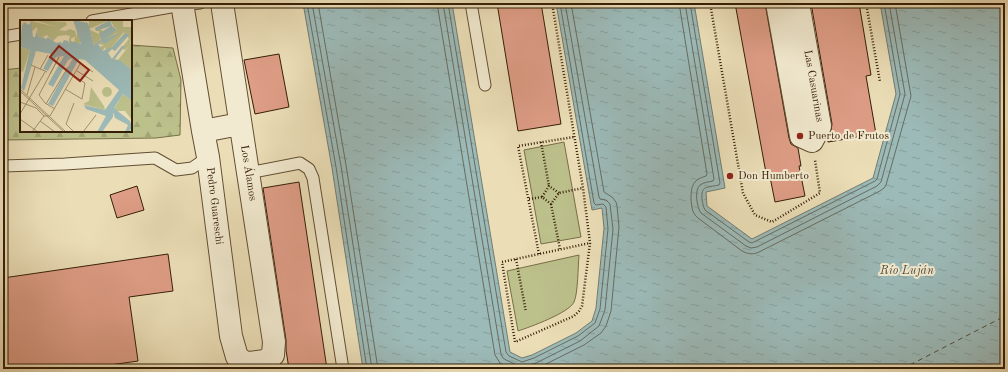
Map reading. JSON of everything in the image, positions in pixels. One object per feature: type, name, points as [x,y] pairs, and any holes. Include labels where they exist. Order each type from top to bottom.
[{"type":"street","name":"Los Álamos","points":[[222,3],[274,342]]},
{"type":"street","name":"Las Casuarinas","points":[[777,3],[801,136],[812,141],[820,126],[798,3]]},
{"type":"street","name":"Pedro Guareschi","points":[[188,4],[203,131],[208,157],[231,336],[237,357],[250,366],[265,361],[273,355],[274,342]]},
{"type":"street","points":[[203,131],[240,124]]},
{"type":"lane","points":[[471,3],[485,85]]},
{"type":"lane","points":[[98,20],[188,4]]},
{"type":"lane","points":[[3,37],[20,34]]},
{"type":"lane","points":[[3,166],[65,164],[155,158],[176,170],[192,168],[208,157]]},
{"type":"lane","points":[[248,173],[300,163],[309,169],[313,178],[343,369]]},
{"type":"path","points":[[552,3],[583,188],[590,243],[582,306],[579,311],[574,316],[515,342],[502,262],[590,243]]},
{"type":"path","points":[[710,3],[744,193],[755,215],[772,222],[820,193],[812,141]]},
{"type":"path","points":[[866,3],[880,82]]},
{"type":"path","points":[[539,254],[518,146],[574,137]]},
{"type":"path","points":[[541,142],[550,186],[559,193]]},
{"type":"path","points":[[528,199],[542,197],[550,186]]},
{"type":"path","points":[[551,204],[559,193],[583,188]]},
{"type":"path","points":[[542,197],[551,204],[560,249]]},
{"type":"path","points":[[516,259],[526,312]]},
{"type":"green space","points":[[132,45],[173,48],[181,80],[180,135],[156,138],[3,140],[3,70],[20,68],[20,132],[132,132]]},
{"type":"green space","points":[[564,142],[581,237],[541,244],[524,150]]},
{"type":"green space","points":[[579,255],[576,293],[574,302],[571,306],[565,311],[549,319],[518,331],[507,271]]},
{"type":"water","name":"Río Luján","points":[[303,3],[452,3],[510,352],[522,358],[532,355],[576,333],[592,321],[596,308],[604,228],[602,208],[592,210],[556,3],[694,3],[725,188],[706,192],[707,206],[752,239],[873,178],[896,94],[880,3],[1005,3],[1005,369],[363,369],[332,168]]},
{"type":"building","points":[[497,3],[541,3],[561,124],[518,131]]},
{"type":"building","points":[[735,3],[765,3],[789,138],[791,144],[798,148],[801,166],[799,166],[805,196],[775,202],[769,172],[766,173]]},
{"type":"building","points":[[811,3],[859,3],[871,75],[866,76],[876,134],[828,142],[832,124]]},
{"type":"building","points":[[279,54],[289,107],[255,114],[244,60]]},
{"type":"building","points":[[299,182],[327,369],[289,369],[286,350],[286,340],[263,188]]},
{"type":"building","points":[[137,186],[144,210],[117,218],[110,195]]},
{"type":"building","points":[[168,254],[173,291],[129,297],[138,361],[82,369],[3,369],[3,278]]},
{"type":"ferry route","points":[[902,369],[1005,316]]},
{"type":"place","name":"Puerto de Frutos","points":[[800,136]]},
{"type":"place","name":"Don Humberto","points":[[730,176]]}]
